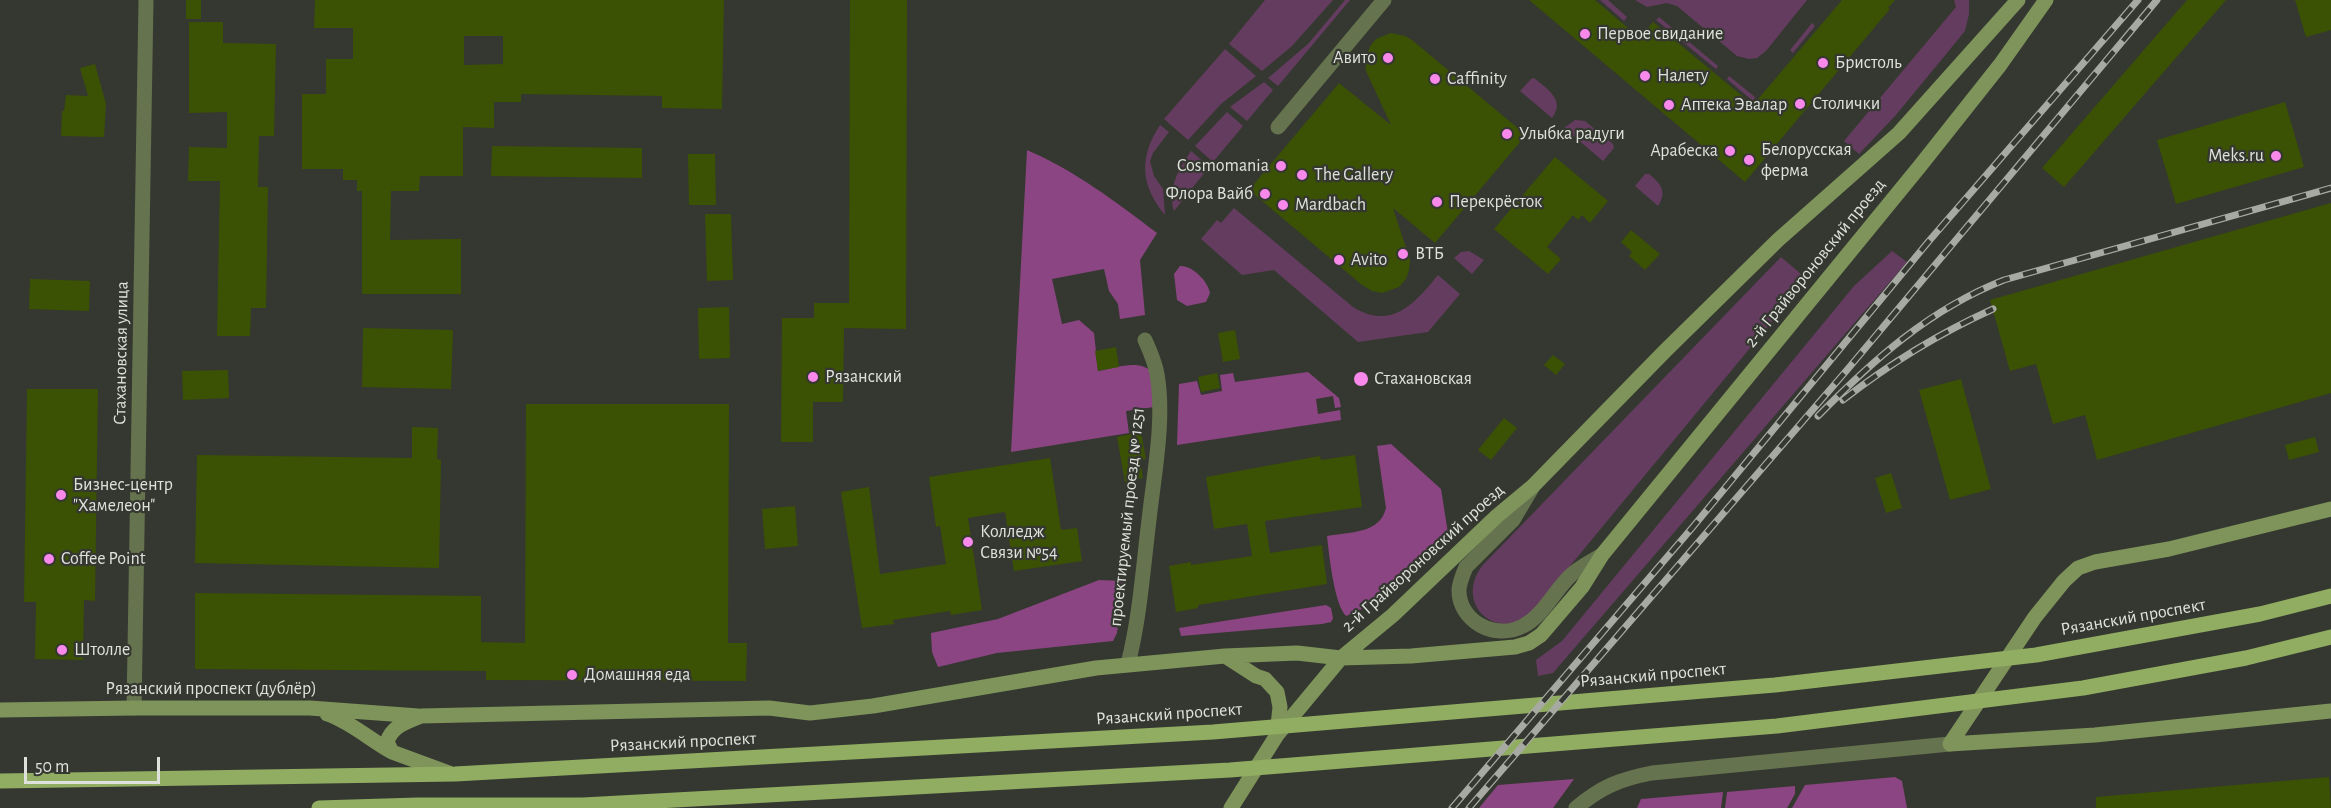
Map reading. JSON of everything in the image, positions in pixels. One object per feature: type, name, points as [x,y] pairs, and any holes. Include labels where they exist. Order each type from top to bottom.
[{"type":"main road","name":"2-й Грайвороновский проезд","points":[[1341,658],[1418,592],[1497,516],[1533,486],[1778,240],[1899,133],[2018,0]]},
{"type":"main road","name":"2-й Грайвороновский проезд","points":[[1341,658],[1411,656],[1504,648],[1529,643],[1541,635],[1582,587],[1602,555],[1920,166],[2000,65],[2046,0]]},
{"type":"main road","points":[[1950,744],[2035,617],[2064,581],[2078,568],[2096,562],[2169,549],[2331,509]]},
{"type":"main road","name":"Рязанский проспект","points":[[0,781],[455,774],[1213,732],[1775,685],[2036,655],[2260,614],[2331,596]]},
{"type":"main road","points":[[320,808],[583,805],[1230,770],[1777,726],[2083,688],[2234,660],[2331,637]]},
{"type":"main road","name":"Рязанский проспект (дублёр)","points":[[2,710],[310,708],[421,716],[769,708],[810,713],[873,706],[1128,664],[1297,653],[1341,658]]},
{"type":"main road","points":[[1225,656],[1256,676],[1265,679],[1277,692],[1280,707],[1277,735]]},
{"type":"main road","points":[[1231,808],[1277,735],[1341,658]]},
{"type":"main road","points":[[310,708],[335,717],[372,742],[392,752],[455,774]]},
{"type":"main road","points":[[1950,744],[2095,735],[2331,711]]},
{"type":"main road","points":[[392,752],[387,742],[390,733],[421,716]]},
{"type":"street","name":"Стахановская улица","points":[[134,708],[146,0]]},
{"type":"street","points":[[1278,127],[1384,0]]},
{"type":"street","name":"проектируемый проезд № 1251","points":[[1128,664],[1134,640],[1146,546],[1159,416],[1158,374],[1145,340]]},
{"type":"street","points":[[1533,486],[1513,520],[1466,567],[1459,591],[1474,621],[1482,627],[1501,633],[1511,632],[1525,626],[1533,620],[1571,575],[1602,555]]},
{"type":"street","points":[[1576,808],[1597,791],[1624,778],[1652,773],[1950,744]]},
{"type":"shaded area","points":[[1265,0],[1333,0],[1292,46],[1262,71],[1229,44]]},
{"type":"shaded area","points":[[1345,0],[1350,0],[1278,86],[1268,78],[1308,44]]},
{"type":"shaded area","points":[[1600,0],[1608,0],[1627,17],[1624,21]]},
{"type":"shaded area","points":[[1635,0],[1807,0],[1766,51],[1757,58],[1749,59],[1737,56],[1677,6],[1667,3],[1647,7]]},
{"type":"shaded area","points":[[1954,0],[1969,0],[1965,31],[1896,115],[1859,154],[1844,141],[1956,7]]},
{"type":"shaded area","points":[[1659,17],[1718,66],[1716,69],[1656,20]]},
{"type":"shaded area","points":[[1812,23],[1815,26],[1793,53],[1790,50]]},
{"type":"shaded area","points":[[1225,49],[1256,76],[1221,104],[1188,140],[1164,119]]},
{"type":"shaded area","points":[[1729,76],[1755,97],[1753,101],[1727,79]]},
{"type":"shaded area","points":[[1534,78],[1556,100],[1556,112],[1552,118],[1520,91]]},
{"type":"shaded area","points":[[1264,82],[1273,90],[1247,121],[1230,107]]},
{"type":"shaded area","points":[[1227,112],[1243,126],[1213,162],[1195,146]]},
{"type":"shaded area","points":[[1575,120],[1585,121],[1613,144],[1614,148],[1603,161],[1564,128]]},
{"type":"shaded area","points":[[1160,125],[1169,132],[1153,153],[1150,161],[1154,176],[1163,189],[1165,215],[1151,193],[1145,171],[1148,148]]},
{"type":"shaded area","points":[[1027,150],[1078,177],[1157,233],[1140,260],[1145,315],[1120,319],[1118,304],[1109,291],[1104,269],[1052,279],[1062,324],[1079,320],[1094,333],[1098,371],[1126,365],[1146,367],[1151,371],[1154,407],[1126,411],[1129,433],[1011,452]]},
{"type":"shaded area","points":[[1191,151],[1209,167],[1174,211],[1172,195],[1175,179]]},
{"type":"shaded area","points":[[1645,174],[1649,174],[1661,188],[1662,196],[1658,206],[1635,186]]},
{"type":"shaded area","points":[[1234,208],[1353,307],[1367,314],[1391,315],[1402,310],[1411,304],[1438,275],[1460,294],[1428,332],[1358,342],[1274,270],[1242,275],[1201,239],[1217,220],[1221,223]]},
{"type":"shaded area","points":[[1469,251],[1484,260],[1472,274],[1454,258],[1461,252]]},
{"type":"shaded area","points":[[1892,251],[1907,262],[1553,673],[1538,676],[1536,660],[1562,641],[1854,286]]},
{"type":"shaded area","points":[[1781,257],[1807,279],[1532,612],[1519,621],[1506,624],[1494,622],[1484,616],[1476,606],[1473,594],[1474,580],[1482,566]]},
{"type":"shaded area","points":[[1180,266],[1189,268],[1203,279],[1210,293],[1206,302],[1187,306],[1177,300],[1174,274]]},
{"type":"shaded area","points":[[1308,372],[1339,398],[1341,407],[1335,408],[1333,396],[1316,399],[1318,414],[1340,410],[1341,420],[1177,445],[1179,384],[1197,381],[1201,395],[1222,391],[1220,375],[1233,373],[1235,382]]},
{"type":"shaded area","points":[[1391,444],[1441,489],[1448,533],[1364,608],[1346,616],[1335,590],[1327,536],[1362,530],[1377,523],[1383,517],[1386,508],[1377,446]]},
{"type":"shaded area","points":[[1099,580],[1124,581],[1117,633],[1113,641],[997,653],[938,667],[932,652],[931,633],[998,619]]},
{"type":"shaded area","points":[[1326,605],[1331,608],[1333,618],[1331,622],[1322,624],[1181,636],[1179,628]]},
{"type":"shaded area","points":[[1895,777],[1902,781],[1907,808],[1792,808],[1805,785]]},
{"type":"shaded area","points":[[1574,779],[1553,808],[1479,808],[1498,785]]},
{"type":"shaded area","points":[[1795,786],[1795,794],[1787,808],[1725,808],[1727,792]]},
{"type":"shaded area","points":[[1723,792],[1721,808],[1637,808],[1641,799]]},
{"type":"building","points":[[186,0],[201,0],[201,19],[186,19]]},
{"type":"building","points":[[315,0],[724,0],[722,109],[662,108],[662,96],[521,94],[521,102],[494,102],[494,128],[463,127],[463,176],[420,176],[419,191],[391,191],[390,240],[461,239],[461,294],[362,294],[362,191],[357,191],[357,180],[343,180],[343,169],[302,169],[302,94],[326,94],[326,59],[353,59],[353,28],[314,28]],"holes":[[[464,36],[503,36],[503,64],[464,65]]]},
{"type":"building","points":[[850,0],[907,0],[906,329],[844,328],[843,402],[813,402],[813,442],[781,442],[782,318],[814,318],[814,303],[849,303]]},
{"type":"building","points":[[1529,0],[1595,0],[1640,38],[1653,22],[1753,105],[1842,0],[1895,0],[1888,8],[1890,9],[1745,182]]},
{"type":"building","points":[[2187,0],[2226,0],[2064,187],[2042,168]]},
{"type":"building","points":[[2295,0],[2331,0],[2331,30],[2306,37]]},
{"type":"building","points":[[189,22],[223,22],[223,43],[276,44],[274,136],[259,136],[258,187],[268,187],[266,308],[251,308],[250,336],[217,336],[220,181],[188,181],[189,147],[227,148],[227,112],[189,113]]},
{"type":"building","points":[[1391,33],[1412,40],[1526,135],[1435,243],[1393,208],[1410,260],[1409,270],[1406,279],[1399,287],[1382,293],[1372,291],[1362,285],[1249,190],[1339,83],[1391,125],[1366,71],[1365,63],[1370,46],[1376,39]]},
{"type":"building","points":[[95,64],[106,104],[104,137],[61,136],[62,111],[64,111],[66,95],[88,96],[80,68]]},
{"type":"building","points":[[2285,102],[2304,167],[2176,204],[2157,140]]},
{"type":"building","points":[[492,146],[642,148],[642,178],[491,176]]},
{"type":"building","points":[[688,154],[715,154],[716,205],[689,205]]},
{"type":"building","points":[[1555,157],[1608,201],[1590,223],[1582,215],[1578,220],[1573,215],[1547,247],[1561,259],[1548,274],[1494,229]]},
{"type":"building","points":[[2331,203],[2331,393],[2097,460],[2085,415],[2053,424],[2036,364],[2010,371],[1990,300]]},
{"type":"building","points":[[705,214],[731,214],[733,280],[707,281]]},
{"type":"building","points":[[1631,230],[1660,254],[1645,270],[1629,256],[1632,252],[1621,242]]},
{"type":"building","points":[[30,279],[90,281],[89,311],[29,309]]},
{"type":"building","points":[[729,307],[730,358],[699,359],[698,308]]},
{"type":"building","points":[[363,328],[453,330],[451,389],[362,387]]},
{"type":"building","points":[[1235,330],[1240,359],[1223,362],[1218,333]]},
{"type":"building","points":[[1116,347],[1119,367],[1098,371],[1095,351]]},
{"type":"building","points":[[1553,355],[1565,364],[1556,375],[1544,365]]},
{"type":"building","points":[[228,370],[229,398],[183,400],[182,371]]},
{"type":"building","points":[[1217,373],[1220,388],[1201,392],[1198,377]]},
{"type":"building","points":[[1961,379],[1991,489],[1950,500],[1919,390]]},
{"type":"building","name":"Бизнес-центр \"Хамелеон\"","points":[[27,389],[98,389],[95,601],[84,600],[83,660],[35,659],[36,602],[24,602]]},
{"type":"building","points":[[526,404],[729,404],[728,643],[747,643],[746,681],[486,680],[486,671],[195,669],[195,593],[481,596],[481,642],[525,643]]},
{"type":"building","points":[[1504,418],[1517,428],[1491,460],[1478,450]]},
{"type":"building","points":[[412,427],[438,428],[437,459],[441,460],[439,568],[195,563],[197,455],[412,458]]},
{"type":"building","points":[[1141,432],[1146,459],[1140,460],[1143,478],[1125,482],[1117,437]]},
{"type":"building","points":[[2315,437],[2319,452],[2289,460],[2285,445]]},
{"type":"building","points":[[1355,455],[1362,507],[1265,521],[1270,553],[1322,545],[1327,584],[1198,605],[1198,608],[1176,612],[1169,566],[1252,556],[1247,524],[1214,529],[1206,477],[1320,456],[1321,460]]},
{"type":"building","points":[[1050,458],[1061,530],[1077,528],[1082,561],[1014,571],[1005,512],[968,518],[982,610],[951,615],[950,611],[893,620],[894,624],[862,628],[841,492],[869,487],[880,574],[946,564],[940,526],[936,527],[929,477]]},
{"type":"building","points":[[1891,473],[1902,508],[1886,513],[1875,478]]},
{"type":"building","points":[[795,506],[798,546],[765,549],[762,509]]},
{"type":"building","points":[[2329,777],[2331,808],[2096,808],[2096,797]]},
{"type":"railway","points":[[1452,808],[1692,528],[1929,241],[2138,0]]},
{"type":"railway","points":[[1469,808],[1847,370],[2157,0]]},
{"type":"railway","points":[[1818,416],[1860,375],[1904,338],[1927,321],[1977,292],[2004,280],[2331,188]]},
{"type":"railway","points":[[1843,400],[1915,350],[1993,309]]},
{"type":"place","name":"Первое свидание","points":[[1585,34]]},
{"type":"place","name":"Авито","points":[[1388,58]]},
{"type":"place","name":"Бристоль","points":[[1823,63]]},
{"type":"place","name":"Налету","points":[[1645,76]]},
{"type":"place","name":"Caffinity","points":[[1435,79]]},
{"type":"place","name":"Столички","points":[[1800,104]]},
{"type":"place","name":"Аптека Эвалар","points":[[1669,105]]},
{"type":"place","name":"Улыбка радуги","points":[[1507,134]]},
{"type":"place","name":"Арабеска","points":[[1730,151]]},
{"type":"place","name":"Meks.ru","points":[[2276,156]]},
{"type":"place","name":"Белорусская ферма","points":[[1749,160]]},
{"type":"place","name":"Cosmomania","points":[[1281,166]]},
{"type":"place","name":"The Gallery","points":[[1302,175]]},
{"type":"place","name":"Флора Вайб","points":[[1265,194]]},
{"type":"place","name":"Перекрёсток","points":[[1437,202]]},
{"type":"place","name":"Mardbach","points":[[1283,205]]},
{"type":"place","name":"ВТБ","points":[[1403,254]]},
{"type":"place","name":"Avito","points":[[1339,260]]},
{"type":"place","name":"Рязанский","points":[[813,377]]},
{"type":"place","name":"Стахановская","points":[[1361,379]]},
{"type":"place","name":"Бизнес-центр \"Хамелеон\"","points":[[61,495]]},
{"type":"place","name":"Колледж Связи №54","points":[[968,542]]},
{"type":"place","name":"Coffee Point","points":[[49,559]]},
{"type":"place","name":"Штолле","points":[[62,650]]},
{"type":"place","name":"Домашняя еда","points":[[572,675]]}]
